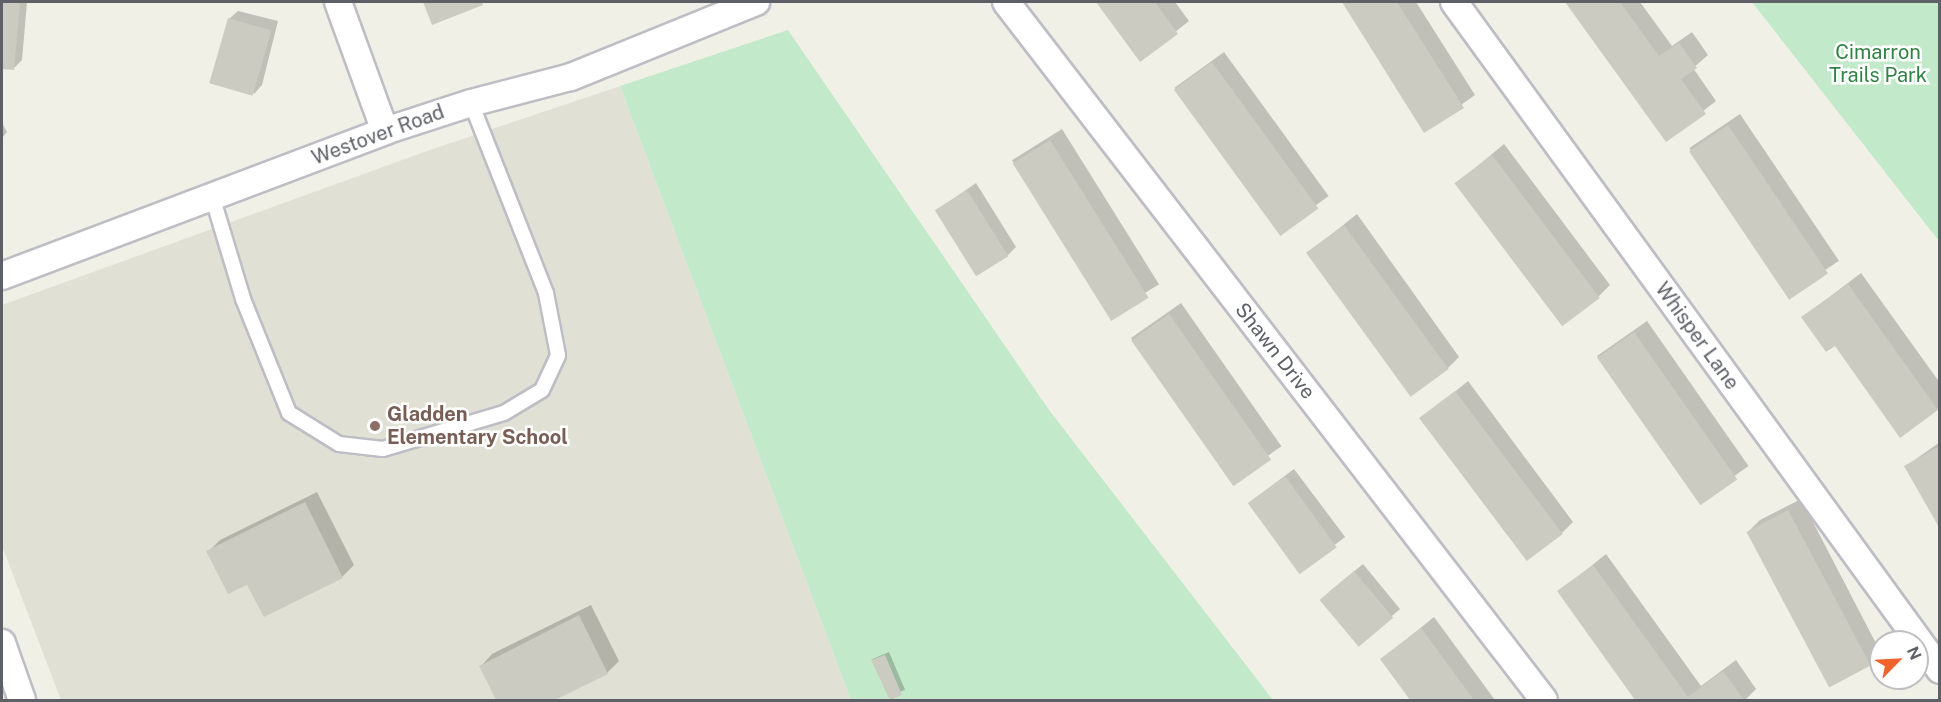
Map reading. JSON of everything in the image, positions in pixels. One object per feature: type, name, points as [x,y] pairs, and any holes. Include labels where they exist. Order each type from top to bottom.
[{"type":"street","points":[[338,2],[385,131]]},
{"type":"street","name":"Westover Road","points":[[2,276],[385,131],[471,103],[571,77],[756,2]]},
{"type":"street","name":"Shawn Drive","points":[[1006,2],[1544,700]]},
{"type":"street","name":"Whisper Lane","points":[[1454,2],[1940,670]]},
{"type":"street","points":[[2,643],[22,700]]},
{"type":"lane","points":[[212,196],[243,299],[289,413],[339,444],[383,449],[504,413],[542,390],[558,355],[546,292],[471,103]]},
{"type":"shaded area","name":"Gladden Elementary School","points":[[620,86],[851,700],[61,700],[2,546],[2,305],[427,151]]},
{"type":"green space","name":"Cimarron Trails Park","points":[[1752,2],[1939,2],[1939,241]]},
{"type":"green space","points":[[788,30],[1049,410],[1273,700],[851,700],[620,86]]},
{"type":"building","points":[[2,2],[20,2],[14,70],[2,69]]},
{"type":"building","points":[[423,2],[482,2],[483,5],[432,25]]},
{"type":"building","points":[[1096,2],[1155,2],[1178,34],[1140,62]]},
{"type":"building","points":[[1342,2],[1397,2],[1464,108],[1424,133]]},
{"type":"building","points":[[1565,2],[1620,2],[1659,56],[1679,43],[1697,68],[1681,79],[1706,114],[1666,142]]},
{"type":"building","points":[[228,18],[271,30],[253,96],[209,83]]},
{"type":"building","points":[[1212,62],[1318,208],[1280,236],[1174,90]]},
{"type":"building","points":[[1728,125],[1828,273],[1789,300],[1689,151]]},
{"type":"building","points":[[1050,140],[1149,298],[1111,321],[1013,163]]},
{"type":"building","points":[[1492,155],[1600,298],[1562,326],[1454,183]]},
{"type":"building","points":[[967,190],[1008,256],[976,276],[935,210]]},
{"type":"building","points":[[1344,225],[1449,369],[1411,397],[1306,253]]},
{"type":"building","points":[[1848,284],[1938,410],[1900,438],[1835,346],[1826,352],[1801,317]]},
{"type":"building","points":[[1169,314],[1271,460],[1233,486],[1131,340]]},
{"type":"building","points":[[1634,332],[1737,479],[1700,505],[1597,358]]},
{"type":"building","points":[[1455,391],[1563,534],[1527,561],[1419,418]]},
{"type":"building","points":[[1940,446],[1940,529],[1904,466]]},
{"type":"building","points":[[1285,476],[1337,547],[1300,574],[1248,503]]},
{"type":"building","points":[[305,502],[343,578],[264,617],[247,585],[228,594],[206,551]]},
{"type":"building","points":[[1788,510],[1869,662],[1869,666],[1829,687],[1747,532]]},
{"type":"building","points":[[1593,565],[1688,697],[1723,671],[1744,700],[1635,700],[1557,591]]},
{"type":"building","points":[[1354,571],[1393,618],[1359,647],[1320,600]]},
{"type":"building","points":[[579,615],[608,674],[555,700],[496,700],[479,666]]},
{"type":"building","points":[[1421,628],[1474,700],[1410,700],[1380,659]]},
{"type":"building","points":[[885,655],[902,695],[890,700],[871,660]]},
{"type":"place","name":"Gladden Elementary School","points":[[375,426]]}]
